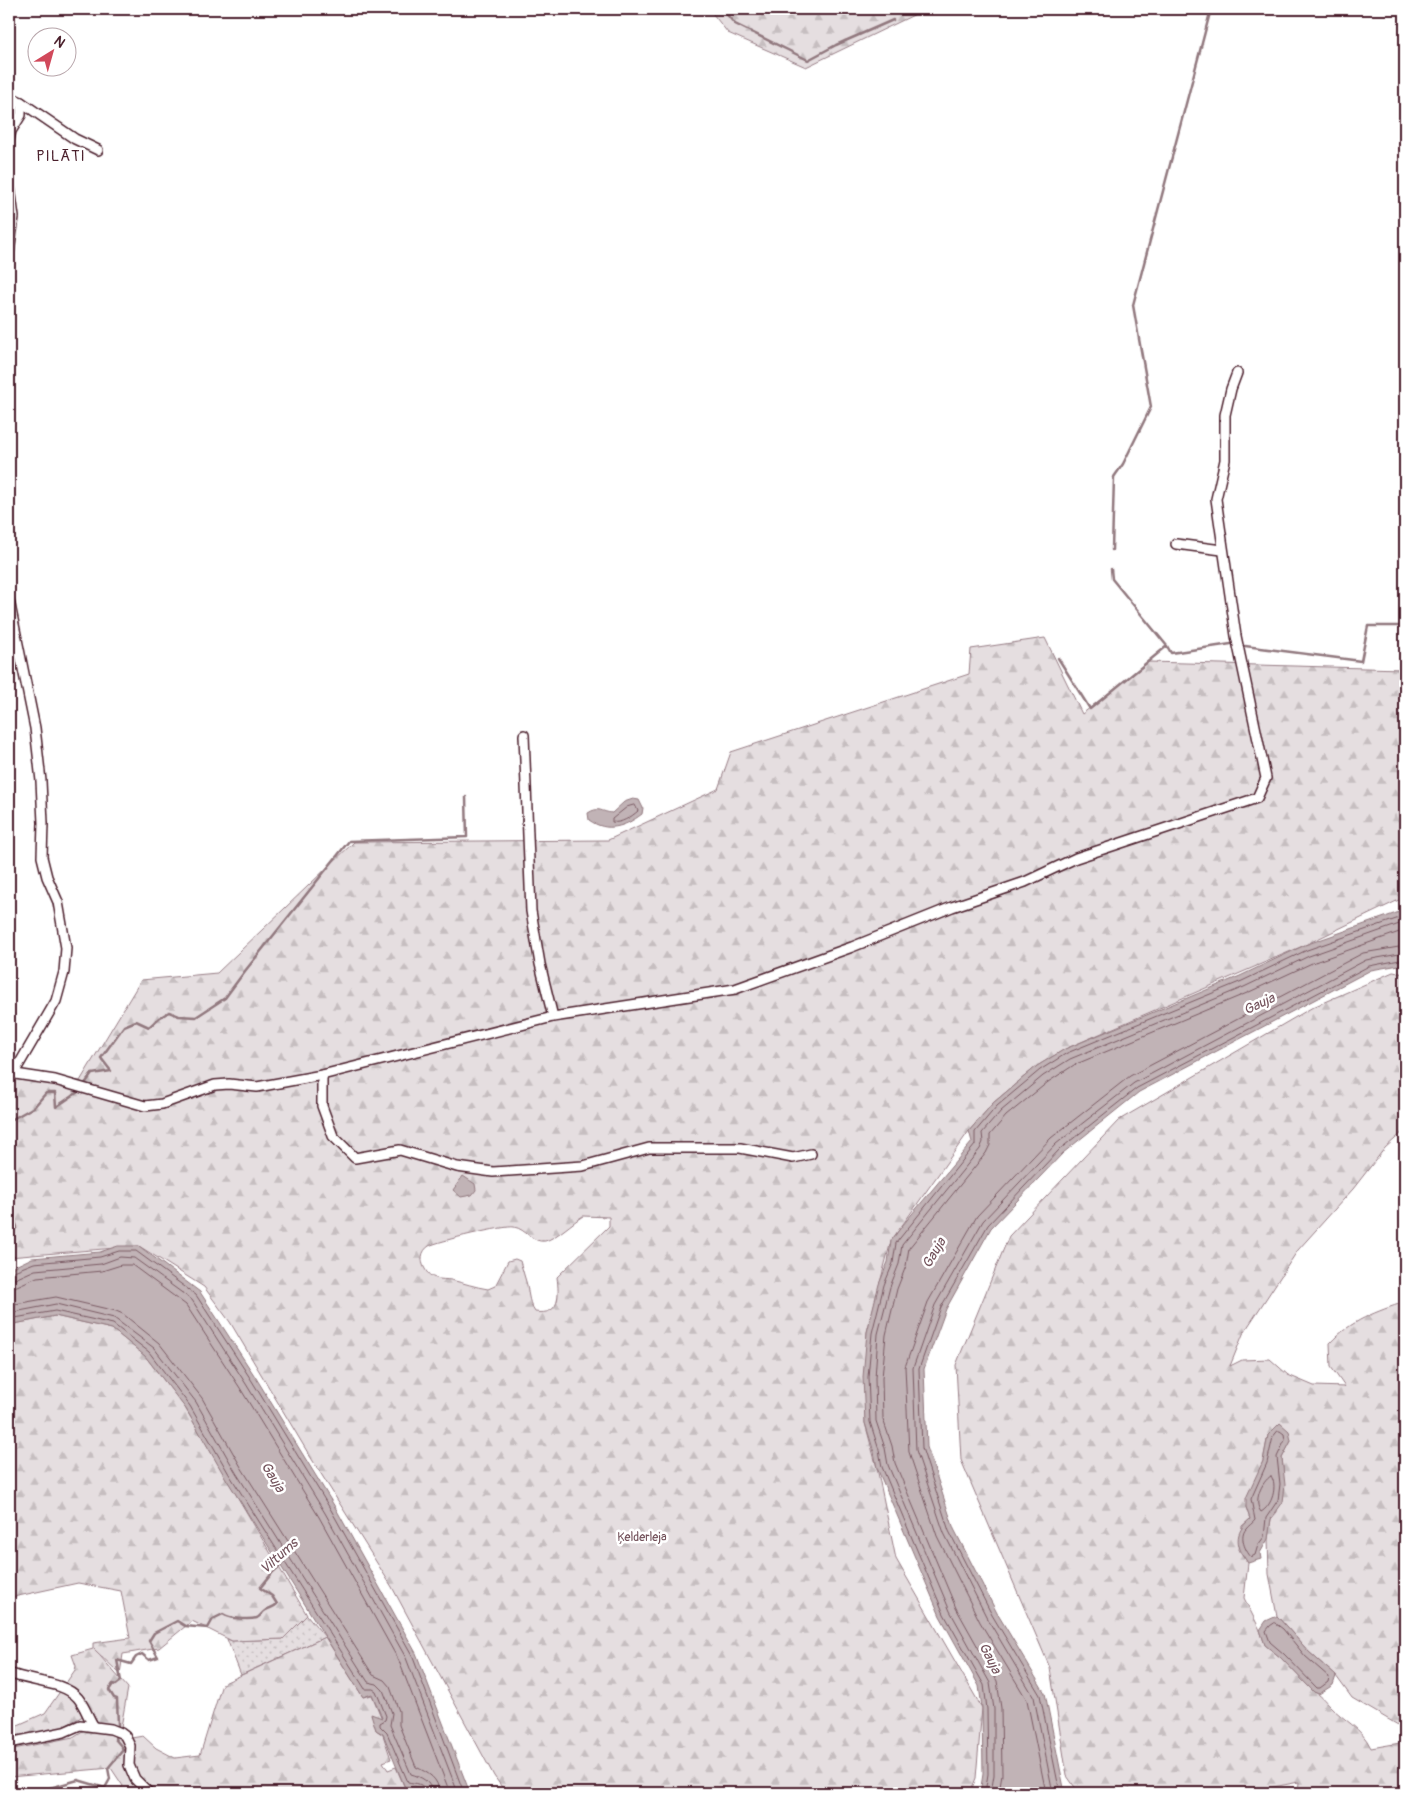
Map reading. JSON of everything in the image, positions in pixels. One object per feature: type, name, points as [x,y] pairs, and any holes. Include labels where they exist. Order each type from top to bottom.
[{"type":"street","points":[[9,96],[22,102],[75,139],[98,150]]},
{"type":"street","points":[[10,135],[21,115],[22,102]]},
{"type":"street","points":[[9,180],[14,217],[9,253]]},
{"type":"street","points":[[9,600],[35,728],[44,823],[42,857],[47,877],[58,902],[66,948],[64,972],[56,1001],[11,1073],[55,1080],[145,1106],[162,1104],[214,1085],[229,1084],[256,1087],[322,1075],[553,1017],[735,989],[852,947],[952,907],[1025,882],[1076,858],[1257,798],[1266,778],[1236,636],[1216,499],[1224,460],[1225,414],[1237,373]]},
{"type":"street","points":[[1176,544],[1222,550]]},
{"type":"street","points":[[524,735],[531,911],[540,964],[553,1017]]},
{"type":"street","points":[[322,1075],[322,1106],[333,1136],[355,1158],[400,1150],[457,1167],[493,1172],[583,1166],[650,1148],[740,1148],[792,1158],[811,1154]]},
{"type":"street","points":[[9,1673],[18,1677],[65,1688],[80,1700],[93,1725]]},
{"type":"street","points":[[9,1743],[64,1732],[80,1725],[93,1725],[111,1729],[121,1733],[130,1746],[129,1765],[135,1779],[148,1793]]},
{"type":"green space","points":[[709,9],[926,9],[806,67],[728,33]]},
{"type":"green space","name":"Ķelderleja","points":[[1045,638],[1082,714],[1149,662],[1402,669],[1405,664],[1405,897],[1305,945],[1065,1049],[1037,1066],[993,1103],[969,1131],[891,1241],[867,1332],[865,1423],[877,1468],[896,1559],[982,1708],[976,1778],[970,1793],[506,1793],[494,1776],[392,1587],[308,1453],[230,1322],[204,1287],[139,1246],[9,1257],[9,1078],[80,1081],[141,980],[217,973],[354,842],[608,840],[718,789],[731,752],[969,674],[971,649]],"holes":[[[583,1216],[609,1217],[609,1226],[557,1277],[558,1297],[550,1311],[535,1312],[520,1261],[515,1259],[508,1261],[495,1286],[488,1289],[431,1276],[422,1263],[422,1256],[426,1248],[458,1237],[499,1228],[514,1227],[536,1240],[545,1241],[559,1234]]]},
{"type":"green space","points":[[1393,972],[1405,974],[1405,1130],[1385,1148],[1353,1189],[1298,1250],[1243,1334],[1230,1366],[1242,1360],[1270,1359],[1288,1375],[1314,1386],[1345,1387],[1331,1367],[1330,1343],[1355,1323],[1374,1313],[1405,1302],[1405,1726],[1398,1725],[1352,1698],[1336,1676],[1309,1652],[1277,1616],[1269,1574],[1268,1539],[1271,1519],[1277,1512],[1283,1468],[1282,1458],[1291,1441],[1268,1435],[1263,1461],[1246,1507],[1250,1519],[1242,1526],[1239,1550],[1248,1563],[1244,1598],[1260,1630],[1265,1645],[1363,1735],[1371,1748],[1400,1743],[1405,1746],[1405,1793],[1298,1793],[1299,1782],[1263,1789],[1233,1790],[1223,1793],[1132,1793],[1130,1789],[1116,1793],[1079,1793],[1067,1776],[1050,1668],[961,1460],[956,1365],[1009,1236],[1119,1120],[1313,1007]]},
{"type":"green space","points":[[55,1316],[112,1329],[145,1356],[184,1406],[307,1615],[283,1639],[232,1641],[192,1621],[159,1648],[123,1654],[120,1674],[94,1649],[128,1688],[121,1727],[126,1739],[143,1736],[156,1748],[175,1758],[200,1755],[222,1684],[325,1637],[363,1697],[372,1695],[382,1719],[372,1715],[376,1730],[383,1735],[391,1759],[383,1762],[388,1770],[396,1767],[407,1793],[118,1793],[123,1786],[111,1768],[9,1777],[9,1750],[73,1737],[97,1722],[89,1706],[79,1711],[85,1715],[55,1731],[9,1741],[9,1729],[45,1713],[75,1670],[76,1666],[72,1655],[93,1649],[93,1643],[130,1638],[121,1591],[78,1583],[9,1598],[9,1325]]},
{"type":"green space","points":[[307,1615],[325,1637],[241,1675],[227,1639],[232,1641],[283,1639]]},
{"type":"water","points":[[633,799],[639,800],[643,808],[642,814],[623,825],[616,827],[602,826],[589,820],[588,813],[592,811],[598,810],[612,813],[624,802]]},
{"type":"water","name":"Gauja","points":[[1405,910],[1405,964],[1371,970],[1139,1092],[1063,1153],[991,1228],[946,1309],[924,1369],[927,1447],[954,1529],[997,1613],[1045,1693],[1065,1793],[980,1793],[983,1774],[982,1708],[979,1686],[940,1616],[877,1468],[865,1423],[863,1377],[867,1332],[879,1284],[888,1262],[891,1241],[972,1142],[969,1131],[993,1103],[1037,1066],[1065,1049],[1240,976],[1305,945]]},
{"type":"water","points":[[463,1176],[475,1184],[476,1190],[472,1195],[461,1197],[453,1190]]},
{"type":"water","name":"Gauja","points":[[118,1246],[139,1246],[200,1292],[256,1378],[335,1507],[416,1653],[470,1793],[423,1793],[415,1786],[406,1790],[383,1734],[376,1730],[371,1714],[382,1718],[372,1694],[363,1697],[225,1477],[186,1409],[145,1356],[112,1329],[55,1316],[9,1325],[9,1269],[32,1258],[100,1252]]},
{"type":"water","points":[[1280,1423],[1289,1431],[1291,1441],[1282,1458],[1285,1485],[1283,1502],[1271,1519],[1268,1539],[1260,1553],[1261,1559],[1248,1563],[1241,1551],[1238,1540],[1241,1530],[1250,1519],[1246,1507],[1246,1498],[1263,1461],[1268,1435]]},
{"type":"water","points":[[1277,1616],[1309,1652],[1336,1676],[1333,1685],[1319,1694],[1314,1692],[1280,1657],[1265,1645],[1260,1630],[1266,1621]]},
{"type":"waterway","points":[[722,9],[735,24],[808,60],[836,45],[893,20]]},
{"type":"waterway","points":[[1112,550],[1114,477],[1123,464],[1151,407],[1133,305],[1211,9]]},
{"type":"waterway","points":[[1058,658],[1090,709],[1167,646],[1112,579],[1111,569]]},
{"type":"waterway","points":[[1245,646],[1361,661],[1368,626],[1405,626]]},
{"type":"waterway","points":[[1167,646],[1171,653],[1231,644]]},
{"type":"waterway","points":[[84,1085],[92,1074],[111,1071],[101,1058],[124,1026],[136,1021],[149,1027],[169,1012],[179,1016],[196,1017],[225,998],[349,841],[467,837],[466,797]]},
{"type":"waterway","points":[[9,1121],[34,1107],[46,1093],[55,1093],[56,1107],[78,1092]]},
{"type":"waterway","points":[[9,1213],[17,1227],[9,1235]]},
{"type":"waterway","name":"Viltums","points":[[49,1793],[50,1788],[78,1780],[105,1788],[110,1779],[108,1768],[123,1750],[115,1739],[118,1725],[117,1699],[114,1698],[109,1690],[113,1684],[116,1685],[121,1681],[117,1660],[131,1664],[136,1657],[142,1654],[149,1660],[158,1657],[149,1641],[154,1633],[177,1621],[185,1626],[208,1628],[213,1619],[223,1614],[239,1619],[257,1618],[277,1604],[272,1596],[260,1588],[282,1564]]},
{"type":"district","name":"PILĀTI","points":[[61,156]]}]
